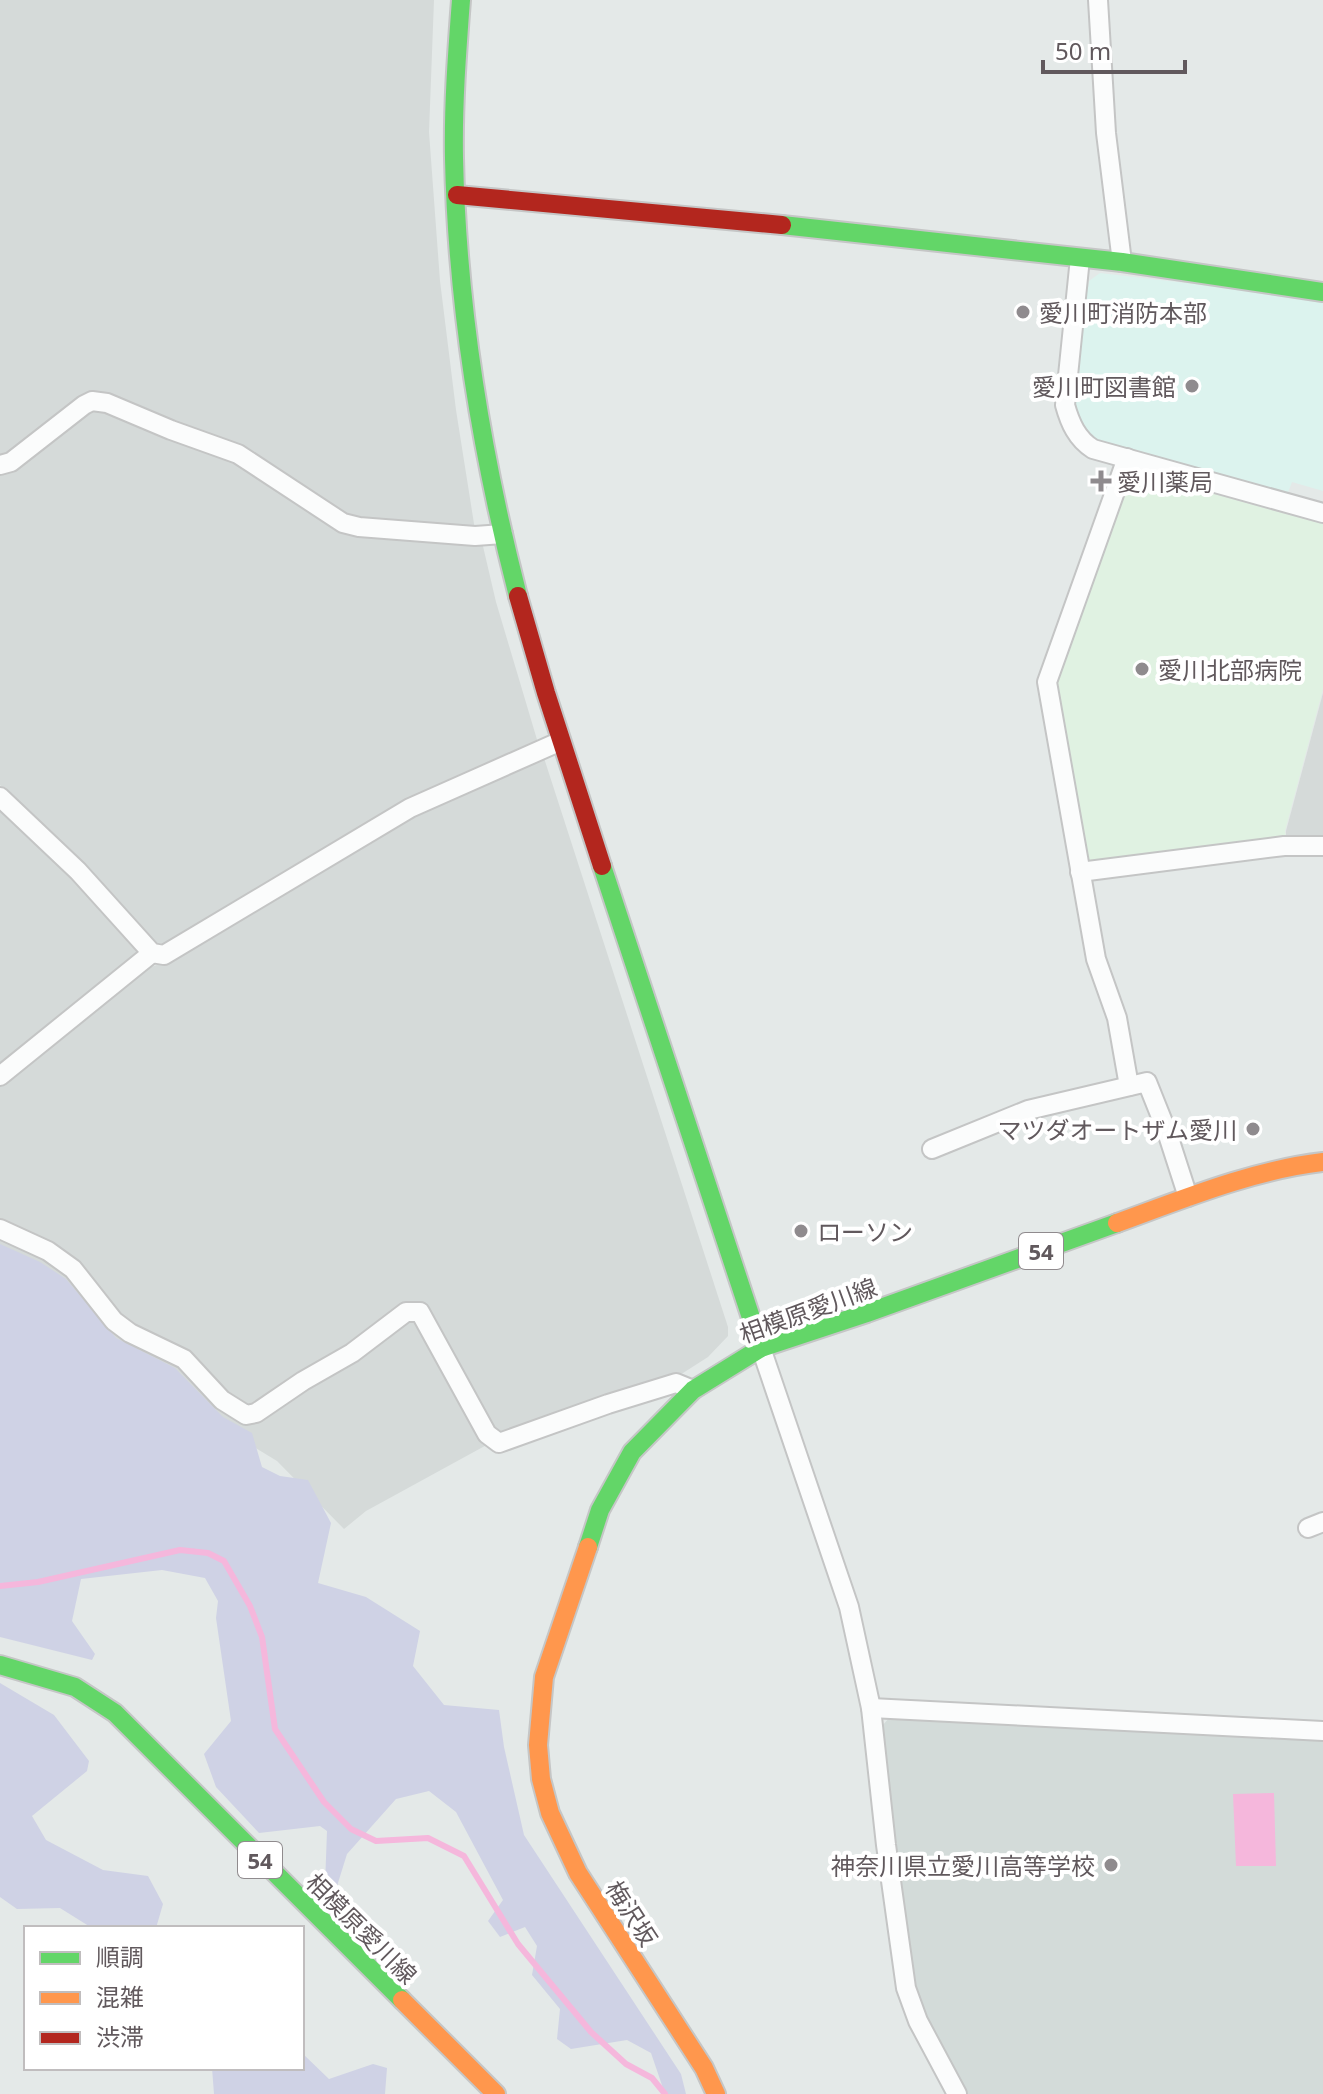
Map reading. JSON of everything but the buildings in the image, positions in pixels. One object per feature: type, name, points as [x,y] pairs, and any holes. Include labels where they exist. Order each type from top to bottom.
[{"type":"street","points":[[461,0],[455,64],[457,195],[464,308],[473,382],[503,534],[525,624],[561,741],[849,1607],[871,1708],[906,1988],[918,2021],[957,2094]]},
{"type":"street","points":[[1098,0],[1106,133],[1122,262]]},
{"type":"street","points":[[457,195],[713,217],[1122,262],[1323,292]]},
{"type":"street","points":[[1080,258],[1065,405],[1071,426],[1086,445],[1323,513]]},
{"type":"street","points":[[0,465],[11,462],[84,405],[92,401],[107,403],[238,454],[343,523],[359,527],[475,536],[503,534]]},
{"type":"street","points":[[1127,458],[1047,682],[1096,959],[1117,1018],[1129,1086]]},
{"type":"street","points":[[0,797],[78,871],[152,953],[164,955],[410,808],[561,741]]},
{"type":"street","points":[[1080,872],[1284,846],[1323,846]]},
{"type":"street","points":[[0,1076],[152,953]]},
{"type":"street","points":[[932,1149],[1028,1110],[1147,1082],[1188,1197]]},
{"type":"street","name":"相模原愛川線","points":[[538,1745],[544,1677],[600,1510],[632,1452],[693,1390],[761,1348],[1188,1197],[1295,1165],[1323,1162]]},
{"type":"street","points":[[0,1229],[48,1251],[73,1269],[114,1321],[130,1333],[184,1359],[222,1400],[246,1415],[256,1413],[352,1353],[406,1312],[420,1312],[487,1434],[499,1443],[676,1383],[693,1390]]},
{"type":"street","name":"相模原愛川線","points":[[0,1665],[75,1687],[115,1713],[496,2094]]},
{"type":"street","points":[[871,1708],[1323,1731]]},
{"type":"street","name":"梅沢坂","points":[[538,1745],[541,1779],[550,1813],[578,1873],[704,2068],[716,2094]]},
{"type":"shaded area","points":[[0,0],[434,0],[429,132],[440,281],[475,530],[349,519],[109,397],[0,459]]},
{"type":"shaded area","points":[[1100,273],[1323,299],[1323,491],[1292,482],[1287,495],[1102,445],[1084,435],[1072,403],[1083,288],[1088,288],[1089,281]]},
{"type":"shaded area","points":[[95,408],[238,462],[335,527],[482,542],[496,602],[538,743],[400,803],[164,944],[154,943],[0,785],[0,472]]},
{"type":"shaded area","points":[[1134,472],[1323,524],[1323,689],[1285,831],[1286,840],[1091,863],[1082,857],[1051,683],[1126,477]]},
{"type":"shaded area","points":[[1323,693],[1323,840],[1286,841],[1286,831]]},
{"type":"shaded area","points":[[544,758],[728,1327],[728,1336],[708,1357],[683,1373],[604,1398],[503,1436],[366,1511],[344,1529],[277,1461],[213,1422],[0,1256],[0,1084],[135,973],[162,963],[399,821]]},
{"type":"shaded area","points":[[0,805],[72,874],[124,931],[124,937],[136,950],[136,960],[0,1070]]},
{"type":"shaded area","points":[[0,1244],[40,1262],[66,1279],[116,1338],[175,1368],[223,1417],[252,1433],[262,1467],[280,1476],[308,1480],[331,1523],[318,1583],[366,1597],[420,1631],[413,1666],[444,1705],[499,1710],[524,1835],[681,2074],[686,2094],[665,2094],[651,2053],[627,2040],[571,2049],[557,2039],[560,2009],[532,1975],[537,1946],[525,1927],[500,1937],[488,1921],[503,1900],[456,1812],[429,1791],[396,1799],[347,1854],[337,1886],[325,1885],[327,1831],[320,1826],[259,1833],[216,1787],[204,1754],[231,1721],[216,1618],[218,1601],[205,1578],[162,1570],[81,1579],[72,1621],[95,1654],[92,1660],[0,1637]]},
{"type":"shaded area","points":[[0,1683],[54,1715],[89,1761],[87,1771],[32,1816],[46,1840],[103,1870],[148,1876],[163,1904],[157,1926],[89,1926],[60,1908],[17,1909],[0,1897]]},
{"type":"shaded area","name":"神奈川県立愛川高等学校","points":[[890,1717],[1323,1739],[1323,2094],[965,2094],[914,1991],[882,1726]]},
{"type":"shaded area","points":[[1274,1793],[1276,1866],[1236,1866],[1233,1794]]},
{"type":"shaded area","points":[[304,2055],[329,2079],[373,2064],[387,2068],[385,2094],[214,2094],[212,2070],[304,2070]]},
{"type":"waterway","points":[[0,1586],[38,1582],[180,1550],[208,1553],[224,1561],[250,1606],[262,1637],[275,1729],[324,1802],[351,1829],[376,1841],[428,1838],[464,1856],[518,1944],[591,2032],[626,2064],[652,2078],[665,2094]]},
{"type":"traffic: fast","points":[[461,0],[454,138],[460,269],[482,433],[518,596]]},
{"type":"traffic: fast","points":[[782,225],[1122,262],[1323,292]]},
{"type":"traffic: fast","points":[[602,866],[761,1348]]},
{"type":"traffic: fast","points":[[588,1547],[600,1510],[632,1452],[693,1390],[761,1348],[1117,1223]]},
{"type":"traffic: fast","points":[[0,1665],[75,1687],[115,1713],[402,2000]]},
{"type":"traffic: slow","points":[[1117,1223],[1244,1178],[1323,1162]]},
{"type":"traffic: slow","points":[[588,1547],[544,1677],[538,1745],[541,1779],[550,1813],[578,1873],[704,2068],[716,2094]]},
{"type":"traffic: slow","points":[[402,2000],[496,2094]]},
{"type":"traffic: jam","points":[[457,195],[782,225]]},
{"type":"traffic: jam","points":[[518,596],[602,866]]},
{"type":"place","name":"愛川町消防本部","points":[[1023,312]]},
{"type":"place","name":"愛川町図書館","points":[[1192,386]]},
{"type":"place","name":"愛川薬局","points":[[1101,481]]},
{"type":"place","name":"愛川北部病院","points":[[1142,669]]},
{"type":"place","name":"マツダオートザム愛川","points":[[1253,1129]]},
{"type":"place","name":"ローソン","points":[[801,1231]]},
{"type":"place","name":"神奈川県立愛川高等学校","points":[[1111,1865]]}]
